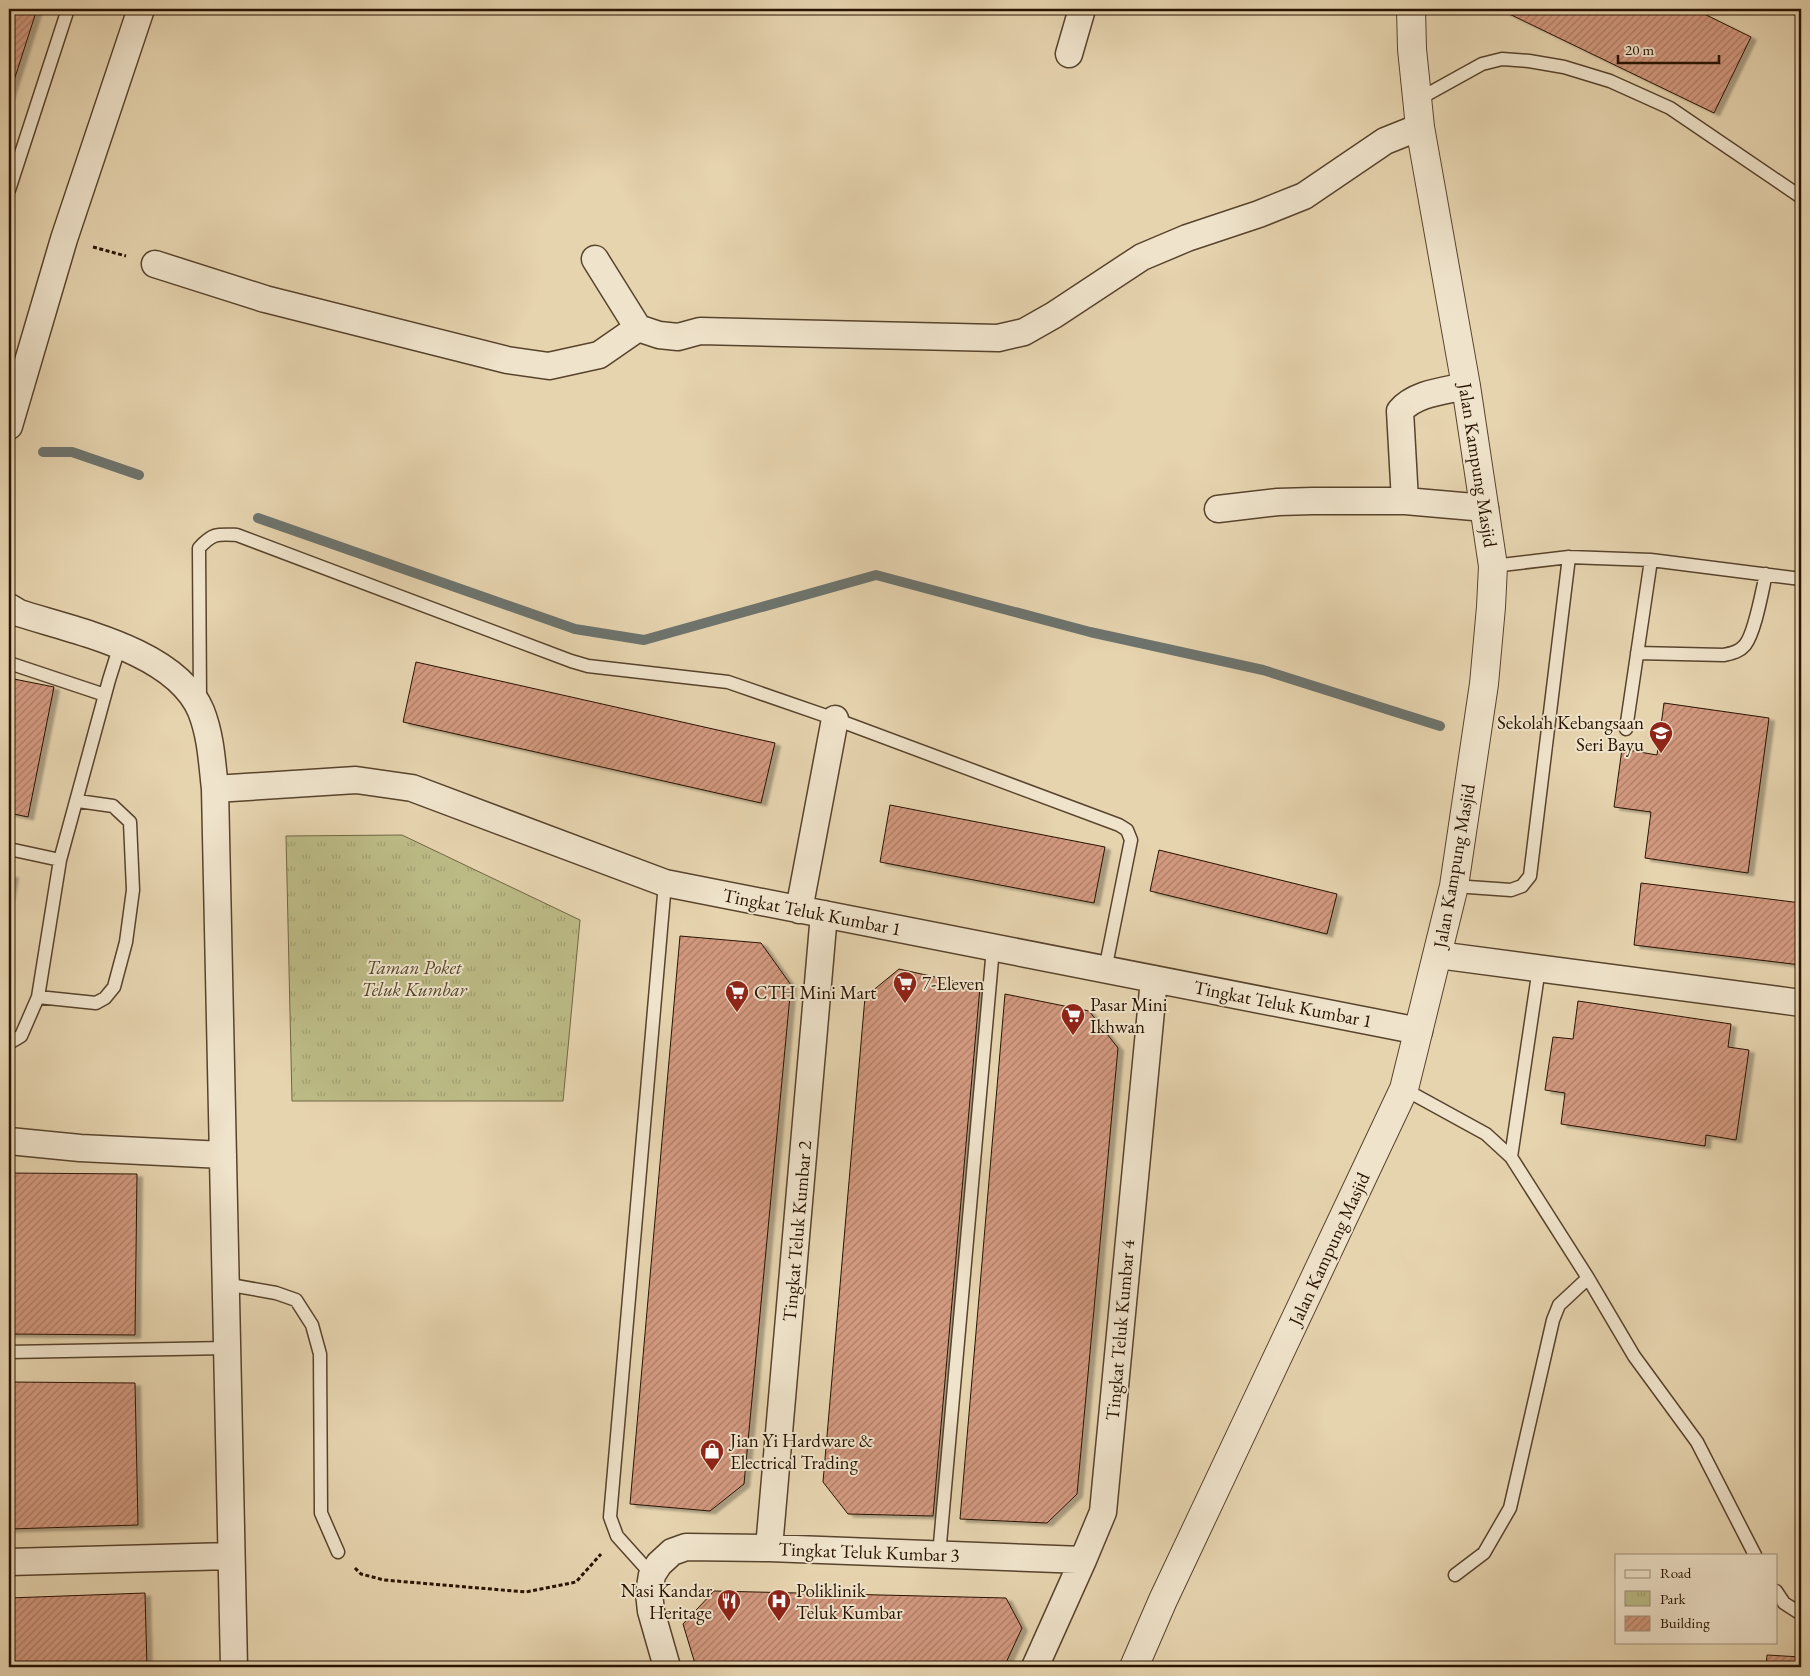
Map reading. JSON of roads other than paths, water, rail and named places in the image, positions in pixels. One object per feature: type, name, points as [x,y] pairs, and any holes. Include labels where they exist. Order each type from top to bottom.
[{"type":"street","points":[[9,426],[64,239],[141,9]]},
{"type":"street","points":[[1068,54],[1082,9]]},
{"type":"street","name":"Jalan Kampung Masjid","points":[[1134,1667],[1163,1600],[1404,1089],[1454,886],[1484,684],[1493,566],[1466,386],[1420,127],[1412,49],[1411,9]]},
{"type":"street","points":[[595,259],[638,328],[659,335],[678,337],[700,331],[998,338],[1024,332],[1054,315],[1142,257],[1187,238],[1259,214],[1304,196],[1385,141],[1420,127]]},
{"type":"street","points":[[155,264],[265,299],[507,360],[549,366],[599,356],[638,328]]},
{"type":"street","points":[[1405,501],[1400,411],[1406,403],[1416,398],[1466,386]]},
{"type":"street","points":[[1218,509],[1278,502],[1405,501],[1485,508]]},
{"type":"street","points":[[9,608],[19,613],[120,645],[154,662],[180,680],[200,710],[211,746],[215,789],[234,1667]]},
{"type":"street","points":[[799,910],[835,719]]},
{"type":"street","name":"Tingkat Teluk Kumbar 1","points":[[215,789],[356,780],[412,788],[665,883],[1419,1031]]},
{"type":"street","name":"Tingkat Teluk Kumbar 2","points":[[769,1548],[824,914]]},
{"type":"street","points":[[1438,955],[1801,1003]]},
{"type":"street","name":"Tingkat Teluk Kumbar 4","points":[[1035,1667],[1103,1512],[1154,979]]},
{"type":"street","points":[[9,1141],[80,1148],[223,1155]]},
{"type":"street","name":"Tingkat Teluk Kumbar 3","points":[[656,1569],[672,1552],[686,1547],[769,1548],[1083,1560]]},
{"type":"street","points":[[9,1562],[232,1556]]},
{"type":"street","points":[[656,1569],[649,1593],[651,1611],[666,1667]]},
{"type":"lane","points":[[9,190],[68,9]]},
{"type":"lane","points":[[1417,100],[1482,64],[1502,59],[1529,60],[1564,67],[1610,81],[1670,108],[1801,197]]},
{"type":"lane","points":[[200,710],[199,548],[209,537],[220,534],[237,535],[579,664],[728,682],[835,719],[1120,825],[1126,830],[1131,840],[1105,970]]},
{"type":"lane","points":[[1493,566],[1569,557],[1651,560],[1801,579]]},
{"type":"lane","points":[[1454,886],[1511,890],[1522,886],[1530,876],[1569,557]]},
{"type":"lane","points":[[1626,729],[1651,560]]},
{"type":"lane","points":[[1637,653],[1724,655],[1735,653],[1745,645],[1752,631],[1766,574]]},
{"type":"lane","points":[[9,1043],[21,1036],[38,998],[60,860],[120,645]]},
{"type":"lane","points":[[9,663],[105,695]]},
{"type":"lane","points":[[38,998],[96,1003],[105,998],[114,987],[126,942],[133,890],[130,822],[113,806],[78,801]]},
{"type":"lane","points":[[9,849],[60,860]]},
{"type":"lane","points":[[656,1569],[617,1536],[610,1517],[665,883]]},
{"type":"lane","points":[[939,1555],[994,948]]},
{"type":"lane","points":[[1511,1157],[1539,968]]},
{"type":"lane","points":[[1404,1089],[1486,1134],[1511,1157],[1588,1278],[1634,1356],[1697,1442],[1754,1554]]},
{"type":"lane","points":[[1455,1575],[1484,1553],[1510,1508],[1553,1320],[1559,1306],[1588,1278]]},
{"type":"lane","points":[[225,1284],[276,1293],[296,1300],[312,1326],[320,1354],[320,1513],[338,1552]]},
{"type":"lane","points":[[9,1352],[227,1348]]},
{"type":"lane","points":[[1778,1594],[1784,1603],[1801,1614]]},
{"type":"waterway","points":[[43,452],[72,452],[139,475]]},
{"type":"waterway","points":[[258,518],[575,629],[644,640],[876,575],[1090,632],[1263,670],[1440,726]]},
{"type":"place","name":"Sekolah Kebangsaan Seri Bayu","points":[[1661,754]]},
{"type":"place","name":"7-Eleven","points":[[905,1004]]},
{"type":"place","name":"CTH Mini Mart","points":[[737,1013]]},
{"type":"place","name":"Pasar Mini Ikhwan","points":[[1073,1036]]},
{"type":"place","name":"Jian Yi Hardware & Electrical Trading","points":[[712,1472]]},
{"type":"place","name":"Nasi Kandar Heritage","points":[[729,1622]]},
{"type":"place","name":"Poliklinik Teluk Kumbar","points":[[779,1622]]},
{"type":"park label","name":"Taman Poket Teluk Kumbar","points":[[414,978]]}]
